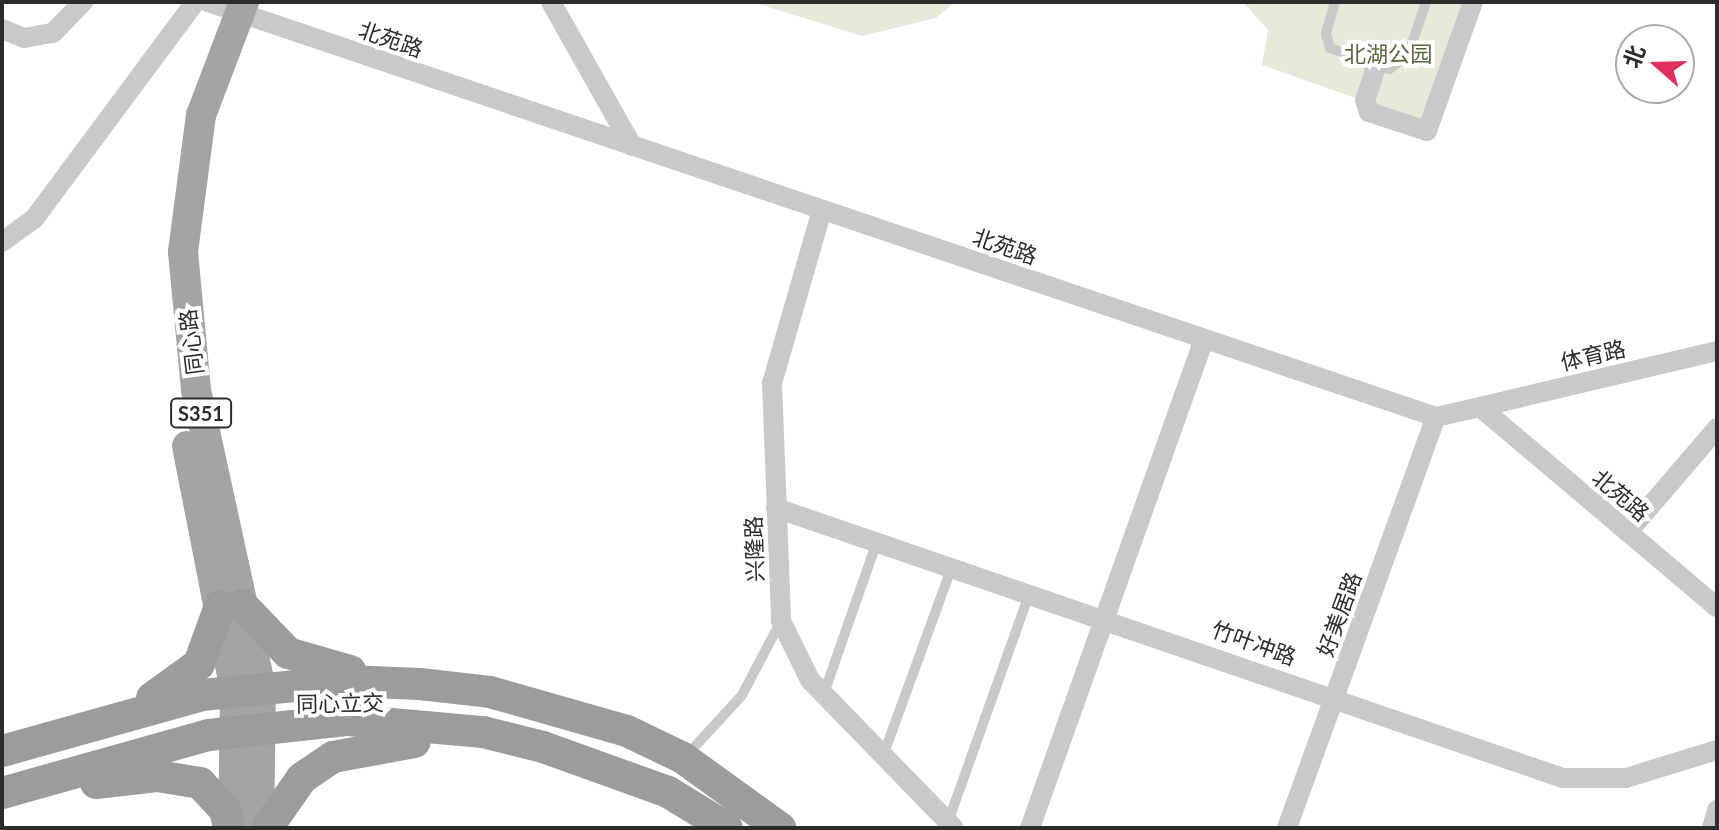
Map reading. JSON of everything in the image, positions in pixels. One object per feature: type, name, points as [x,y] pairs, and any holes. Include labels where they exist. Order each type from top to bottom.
[{"type":"highway","points":[[80,727],[181,682],[214,638],[231,606],[288,653],[420,684],[554,708],[780,828]]},
{"type":"highway","points":[[2,751],[80,727],[248,690],[420,684]]},
{"type":"highway","name":"同心立交","points":[[2,772],[205,715],[348,699],[486,712],[676,774]]},
{"type":"highway","name":"同心立交","points":[[2,793],[209,735],[348,720],[483,732],[676,774]]},
{"type":"highway","points":[[267,828],[302,778],[333,757],[415,742]]},
{"type":"highway","points":[[2,812],[96,783],[249,748],[415,742],[538,764],[704,828]]},
{"type":"highway","points":[[676,774],[727,828]]},
{"type":"highway","points":[[676,774],[771,828]]},
{"type":"highway","points":[[96,783],[157,776],[200,783],[225,810],[231,828]]},
{"type":"main road","name":"同心路","points":[[222,5],[201,115],[183,252],[196,390],[231,606],[248,690],[249,748],[259,828]]},
{"type":"main road","name":"同心路","points":[[231,828],[249,748]]},
{"type":"street","points":[[2,29],[24,38],[53,33],[83,2]]},
{"type":"street","points":[[551,2],[632,146]]},
{"type":"street","points":[[1376,67],[1365,100],[1369,112],[1427,131],[1468,4]]},
{"type":"street","points":[[2,242],[34,219],[222,5]]},
{"type":"street","name":"北苑路","points":[[222,5],[1436,417]]},
{"type":"street","name":"兴隆路","points":[[822,210],[772,383],[781,621],[797,662],[823,695],[951,825]]},
{"type":"street","points":[[1030,828],[1204,339]]},
{"type":"street","name":"体育路","points":[[1480,407],[1717,351]]},
{"type":"street","points":[[1436,417],[1480,407]]},
{"type":"street","name":"北苑路","points":[[1480,407],[1717,607]]},
{"type":"street","name":"好美居路","points":[[1287,828],[1436,417]]},
{"type":"street","points":[[1628,532],[1717,428]]},
{"type":"street","name":"竹叶冲路","points":[[776,508],[1106,615],[1577,780],[1626,778],[1717,750]]},
{"type":"street","points":[[1712,828],[1717,810]]},
{"type":"lane","points":[[1335,2],[1327,44],[1376,67],[1405,60],[1426,2]]},
{"type":"lane","points":[[823,695],[878,541]]},
{"type":"lane","points":[[883,756],[952,565]]},
{"type":"lane","points":[[951,825],[1030,591]]},
{"type":"lane","points":[[676,774],[742,695],[781,621]]},
{"type":"green space","points":[[752,2],[955,2],[936,18],[862,36]]},
{"type":"green space","name":"北湖公园","points":[[1243,2],[1463,2],[1423,122],[1262,65],[1268,30]]}]
